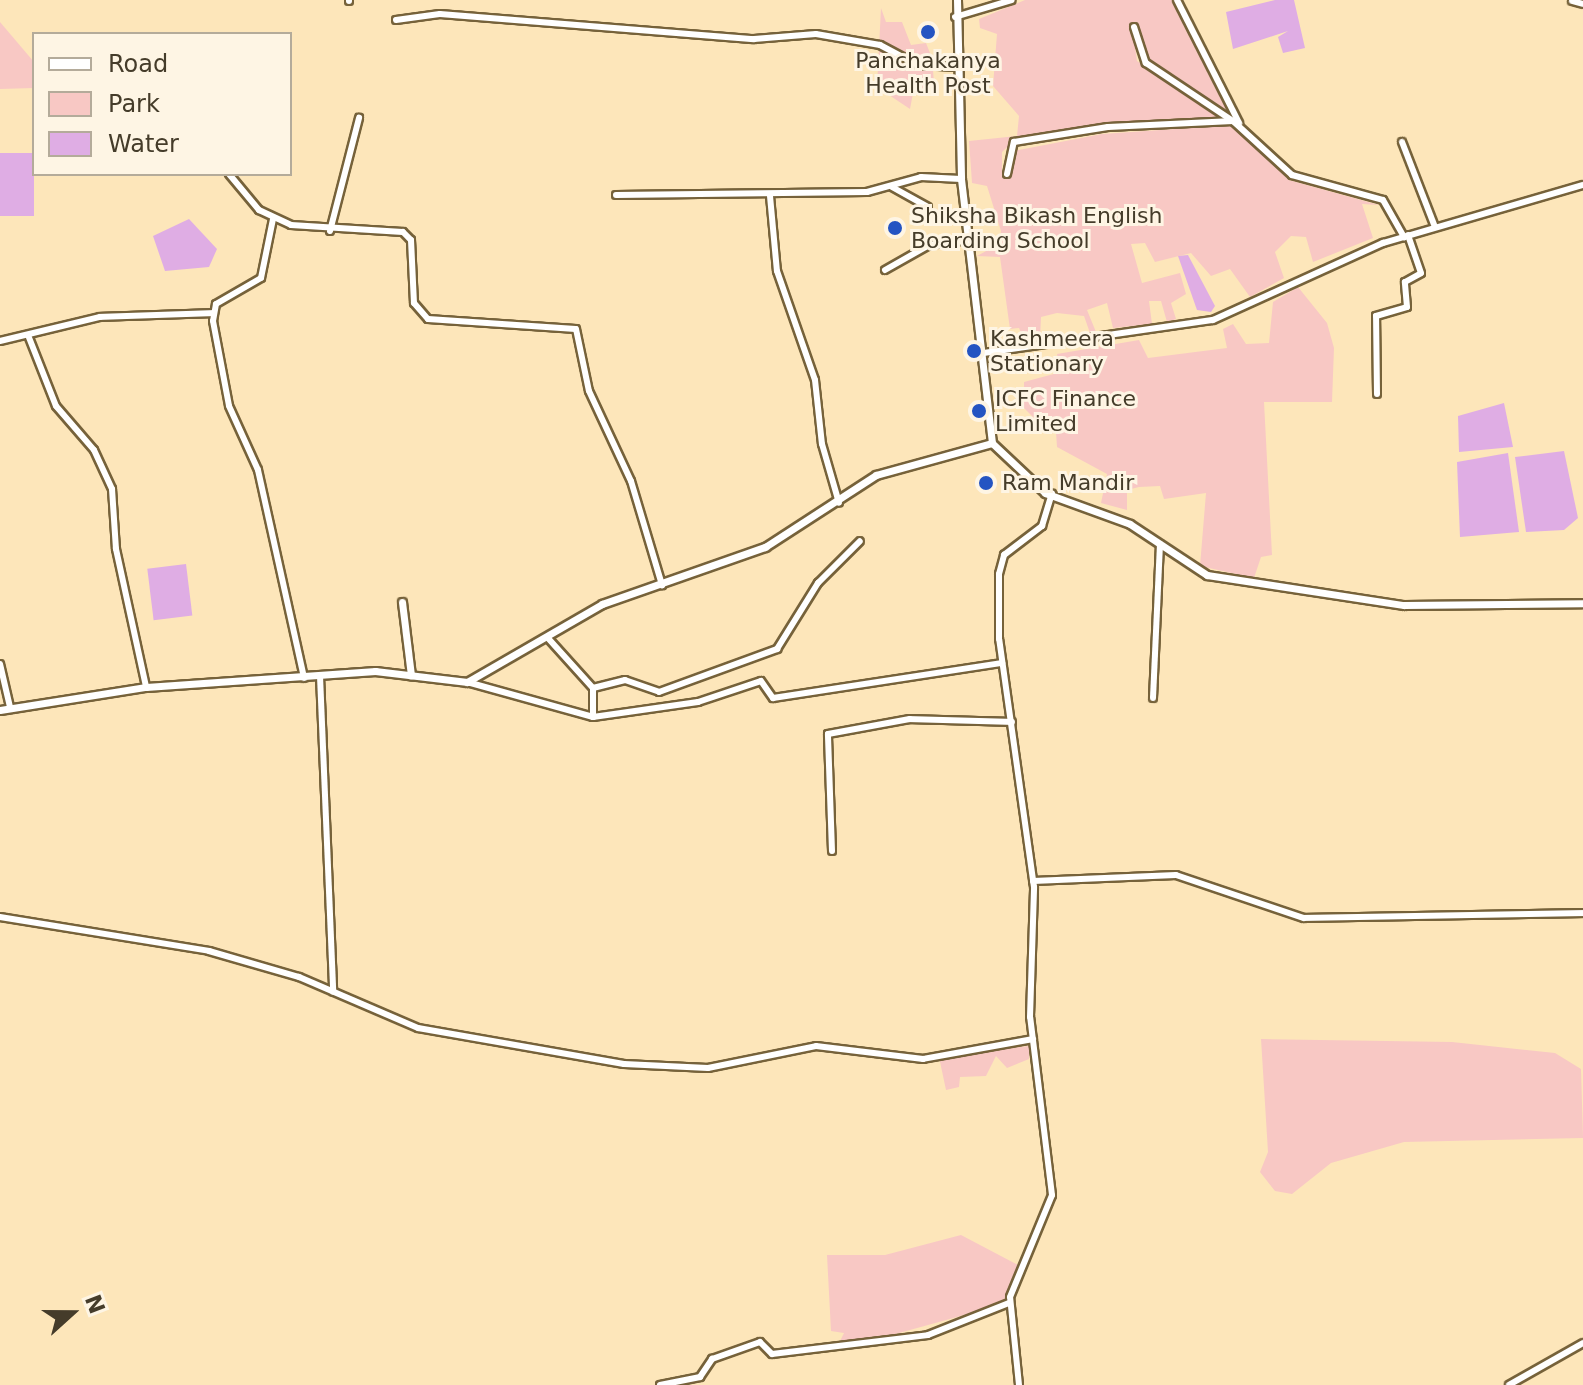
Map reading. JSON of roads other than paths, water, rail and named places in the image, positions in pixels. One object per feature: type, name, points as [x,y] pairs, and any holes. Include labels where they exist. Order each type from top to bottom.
[{"type":"street","points":[[957,0],[961,179],[992,443],[1052,494],[1160,544],[1207,575],[1316,596],[1404,605],[1583,603]]},
{"type":"street","points":[[955,17],[1012,0]]},
{"type":"street","points":[[1177,0],[1236,122]]},
{"type":"street","points":[[1572,1],[1583,4]]},
{"type":"street","points":[[396,20],[440,14],[754,39],[816,34],[880,45],[918,65],[958,67]]},
{"type":"street","points":[[1134,27],[1146,63],[1236,122],[1292,175],[1383,200],[1406,236],[1421,273],[1405,282],[1407,307],[1376,316],[1377,394]]},
{"type":"street","points":[[330,231],[359,118]]},
{"type":"street","points":[[1007,174],[1014,142],[1108,127],[1236,122]]},
{"type":"street","points":[[1402,142],[1435,227]]},
{"type":"street","points":[[230,176],[241,195],[273,219],[330,231],[409,236],[414,303],[428,319],[576,329],[589,391],[631,481],[662,585]]},
{"type":"street","points":[[616,195],[770,196],[891,187],[921,177],[961,179]]},
{"type":"street","points":[[983,353],[1213,320],[1303,273],[1406,236],[1583,185]]},
{"type":"street","points":[[891,187],[928,207]]},
{"type":"street","points":[[770,196],[777,271],[815,380],[819,431],[839,503]]},
{"type":"street","points":[[0,341],[100,317],[213,313],[261,278],[273,219]]},
{"type":"street","points":[[885,270],[929,245],[967,240]]},
{"type":"street","points":[[213,313],[221,378],[258,470],[304,678]]},
{"type":"street","points":[[28,335],[56,406],[94,450],[112,489],[116,549],[146,687]]},
{"type":"street","points":[[467,682],[602,604],[765,547],[904,464],[973,454],[992,443]]},
{"type":"street","points":[[1019,1385],[1009,1303],[1052,1195],[1033,1039],[1033,881],[1002,663],[1004,555],[1042,526],[1052,494]]},
{"type":"street","points":[[593,688],[625,680],[659,692],[777,649],[818,583],[860,541]]},
{"type":"street","points":[[1153,698],[1160,544]]},
{"type":"street","points":[[402,602],[411,675]]},
{"type":"street","points":[[547,637],[593,688],[593,717]]},
{"type":"street","points":[[0,710],[146,687],[320,676],[411,675],[467,682],[593,717],[698,702],[761,681],[773,698],[1002,663]]},
{"type":"street","points":[[0,664],[10,707]]},
{"type":"street","points":[[320,676],[333,993]]},
{"type":"street","points":[[832,851],[828,734],[910,719],[1012,722]]},
{"type":"street","points":[[1033,881],[1176,875],[1304,918],[1583,913]]},
{"type":"street","points":[[0,917],[209,951],[333,993],[418,1028],[654,1068],[708,1068],[816,1046],[923,1059],[1033,1039]]},
{"type":"street","points":[[660,1385],[700,1377],[712,1359],[760,1342],[772,1354],[928,1335],[1009,1303]]},
{"type":"street","points":[[1509,1385],[1583,1343]]},
{"type":"water","points":[[1275,0],[1294,0],[1305,48],[1283,53],[1278,37],[1288,31],[1233,49],[1226,12]]},
{"type":"water","points":[[0,153],[32,153],[34,216],[0,216]]},
{"type":"water","points":[[189,219],[217,249],[209,267],[165,271],[153,236]]},
{"type":"water","points":[[1188,255],[1215,306],[1211,312],[1197,310],[1178,256]]},
{"type":"water","points":[[1504,403],[1513,447],[1459,452],[1458,416]]},
{"type":"water","points":[[1564,451],[1578,518],[1564,530],[1526,532],[1515,457]]},
{"type":"water","points":[[1508,453],[1519,532],[1460,537],[1457,462]]},
{"type":"water","points":[[186,564],[192,616],[154,620],[147,569]]},
{"type":"place","name":"Panchakanya Health Post","points":[[928,32]]},
{"type":"place","name":"Shiksha Bikash English Boarding School","points":[[895,228]]},
{"type":"place","name":"Kashmeera Stationary","points":[[974,351]]},
{"type":"place","name":"ICFC Finance Limited","points":[[979,411]]},
{"type":"place","name":"Ram Mandir","points":[[986,483]]}]
